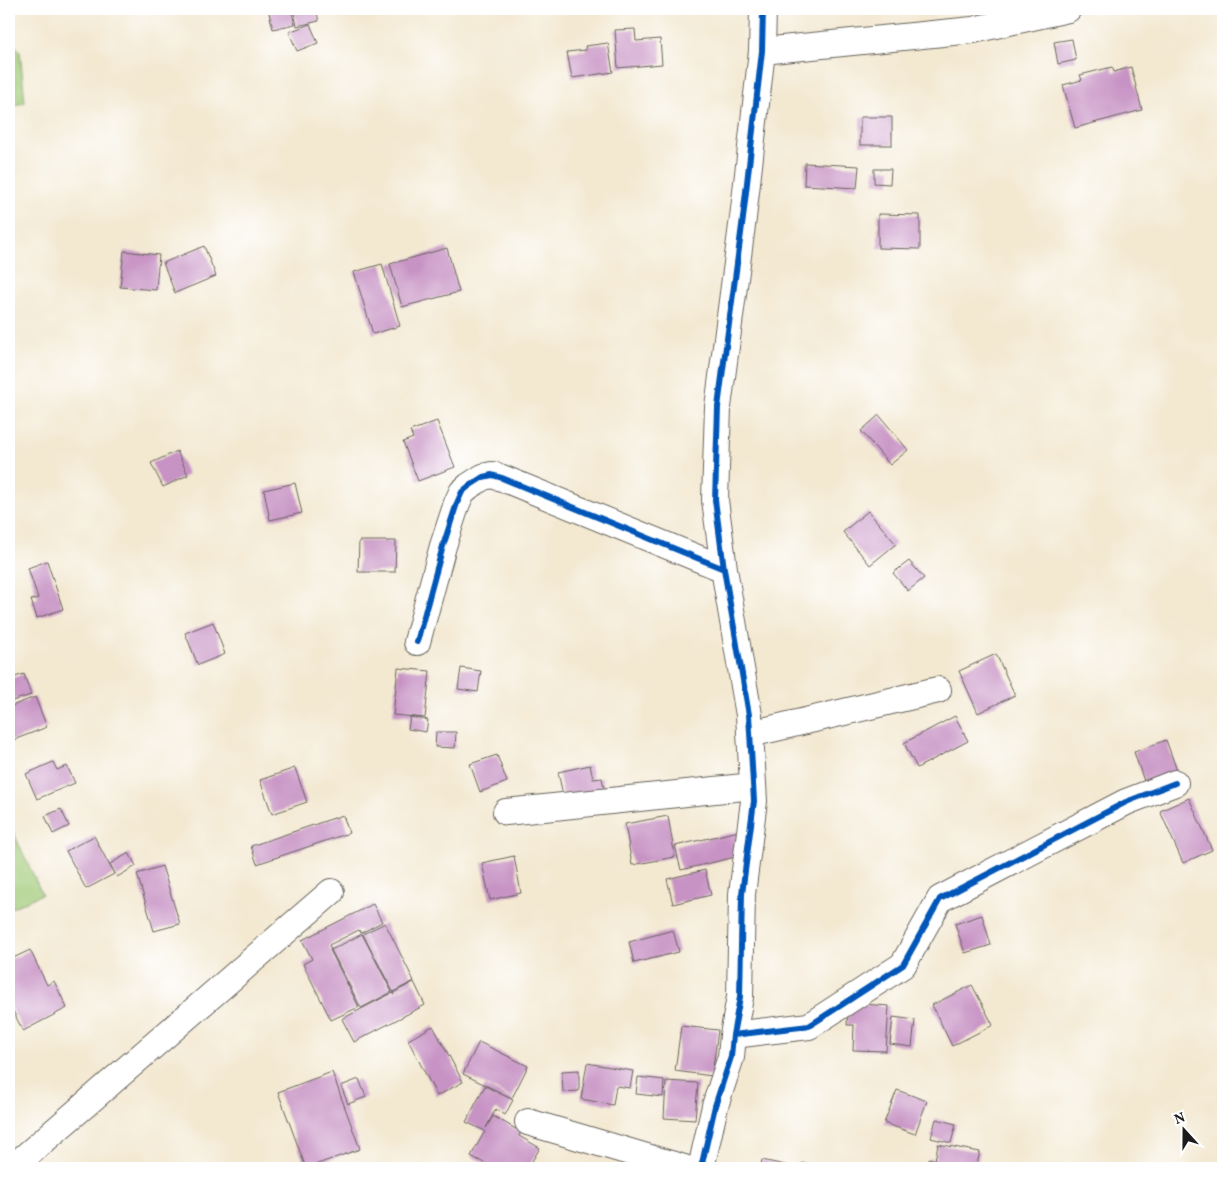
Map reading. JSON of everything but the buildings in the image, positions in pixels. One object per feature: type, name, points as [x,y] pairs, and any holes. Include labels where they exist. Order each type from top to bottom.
[{"type":"street","points":[[702,1168],[715,1106],[731,1056],[740,997],[742,894],[754,801],[749,715],[724,568],[715,500],[718,407],[743,218],[762,51],[763,9]]},
{"type":"street","points":[[762,51],[974,30],[1068,9]]},
{"type":"street","points":[[417,642],[443,546],[457,503],[462,492],[468,486],[492,475],[724,568]]},
{"type":"street","points":[[750,734],[938,690]]},
{"type":"street","points":[[733,1035],[809,1026],[903,965],[940,899],[1126,802],[1175,784]]},
{"type":"street","points":[[506,812],[753,786]]},
{"type":"street","points":[[12,1168],[331,892]]},
{"type":"street","points":[[528,1122],[684,1168]]},
{"type":"green space","points":[[9,39],[20,51],[25,102],[9,108]]},
{"type":"green space","points":[[9,823],[42,894],[9,909]]},
{"type":"cycle path","points":[[701,1168],[715,1106],[731,1057],[740,997],[742,894],[754,801],[749,715],[724,569],[715,500],[718,407],[743,218],[762,51],[763,9]]},
{"type":"cycle path","points":[[417,642],[443,546],[457,503],[462,492],[483,477],[492,475],[502,478],[724,569]]},
{"type":"cycle path","points":[[733,1035],[809,1026],[903,965],[940,899],[1126,802],[1175,783]]}]
